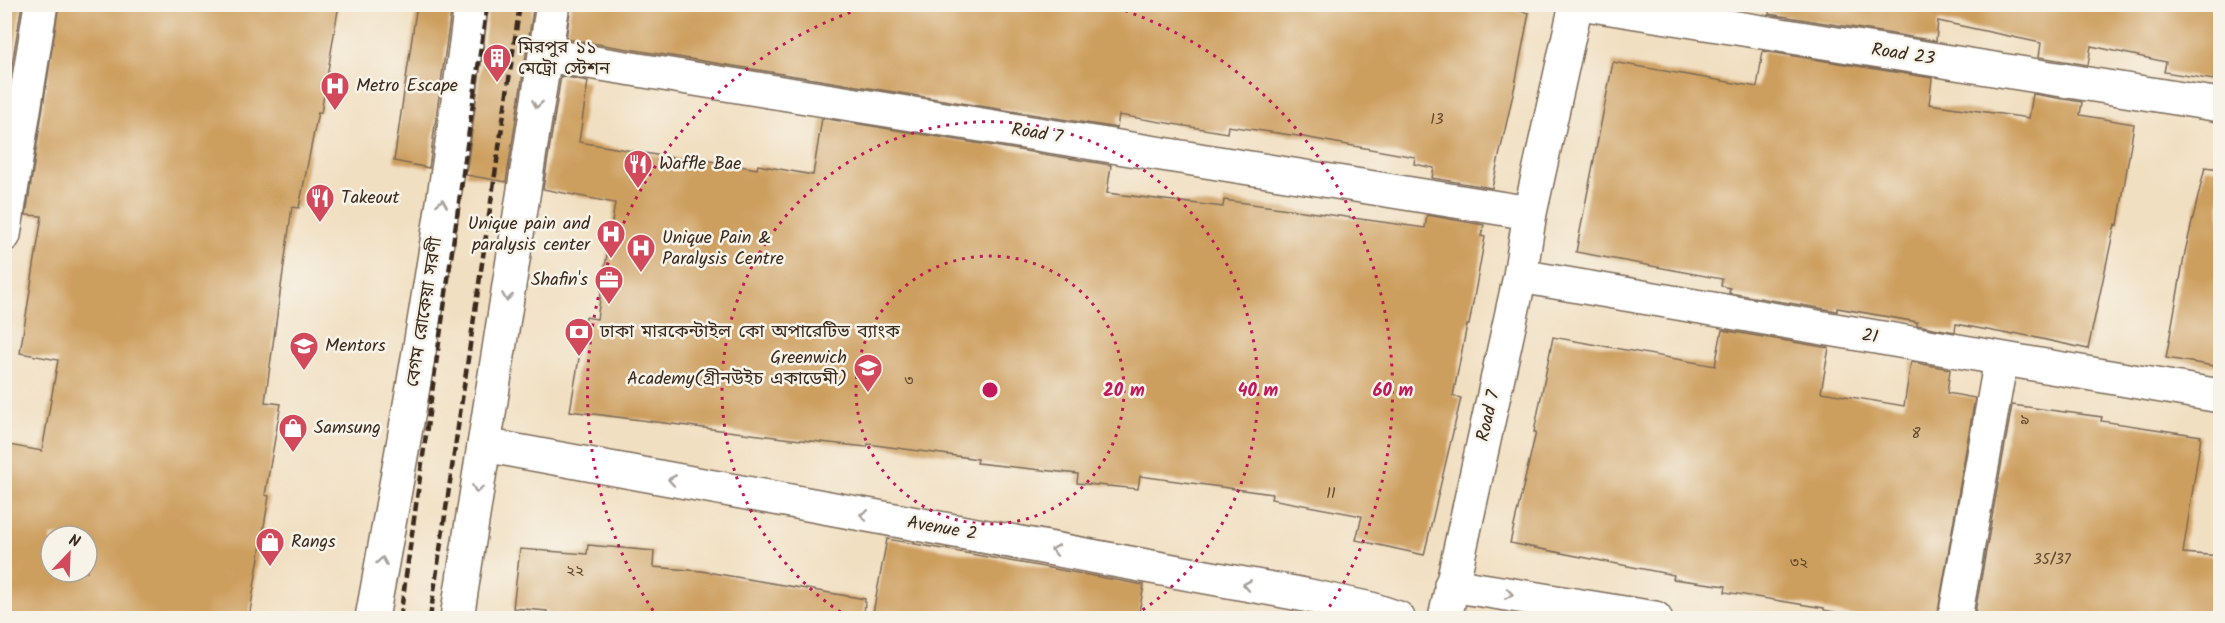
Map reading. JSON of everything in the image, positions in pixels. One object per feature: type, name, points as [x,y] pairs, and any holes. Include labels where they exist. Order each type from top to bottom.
[{"type":"street","points":[[4,235],[41,4]]},
{"type":"street","name":"বেগম রোকেয়া সরণী","points":[[372,618],[445,184],[471,4]]},
{"type":"street","points":[[457,618],[553,4]]},
{"type":"street","name":"Road 7","points":[[1445,618],[1520,276],[1530,213],[1576,4]]},
{"type":"street","name":"Road 23","points":[[1586,4],[2220,105]]},
{"type":"street","name":"Road 7","points":[[545,55],[1530,213]]},
{"type":"street","name":"21","points":[[1520,276],[2220,396]]},
{"type":"street","points":[[1955,618],[2001,359]]},
{"type":"street","name":"Avenue 2","points":[[484,445],[1305,595],[1371,609],[1398,618]]},
{"type":"street","points":[[1451,585],[1655,618]]},
{"type":"building","points":[[4,4],[22,4],[4,113]]},
{"type":"building","points":[[59,4],[339,4],[321,113],[318,112],[299,208],[292,207],[265,402],[281,404],[265,495],[269,496],[249,618],[4,618],[4,470],[9,445],[42,451],[58,360],[20,353],[42,216],[26,215]]},
{"type":"building","points":[[417,4],[452,4],[429,168],[394,161]]},
{"type":"building","points":[[489,4],[534,4],[506,182],[466,175]]},
{"type":"building","points":[[571,4],[1487,4],[1529,13],[1492,188],[1432,178],[1434,168],[1414,164],[1415,157],[1298,136],[1228,126],[1227,133],[1119,115],[1117,128],[566,39]]},
{"type":"building","points":[[1770,4],[2220,4],[2220,49],[2214,80],[2164,72],[2166,62],[2091,46],[2088,65],[2039,57],[2041,43],[1938,21],[1936,41],[1769,14]]},
{"type":"building","points":[[1763,51],[1932,78],[1929,104],[2029,118],[2033,94],[2082,102],[2080,115],[2134,124],[2118,225],[2115,224],[2088,349],[2014,333],[2013,335],[1956,324],[1955,332],[1917,325],[1917,322],[1837,308],[1837,311],[1729,293],[1730,288],[1721,286],[1722,279],[1576,252],[1613,62],[1757,87]]},
{"type":"building","points":[[561,76],[588,81],[579,142],[692,161],[692,158],[757,169],[758,165],[813,175],[822,118],[1111,165],[1107,193],[1223,207],[1224,200],[1425,228],[1427,215],[1484,225],[1481,236],[1485,237],[1453,396],[1461,398],[1424,555],[1356,540],[1362,516],[1271,499],[1272,494],[1140,476],[1138,489],[1077,483],[1078,474],[977,463],[978,459],[868,444],[867,447],[783,438],[570,411],[586,317],[597,319],[615,203],[543,189]]},
{"type":"building","points":[[2205,167],[2220,169],[2220,367],[2166,358],[2185,252]]},
{"type":"building","points":[[1722,330],[1829,348],[1821,392],[1904,406],[1911,362],[1950,369],[1947,393],[1975,398],[1937,618],[1864,618],[1824,610],[1824,608],[1725,592],[1726,586],[1673,579],[1674,575],[1510,543],[1536,432],[1534,432],[1553,337],[1715,366]]},
{"type":"building","points":[[2012,405],[2102,417],[2101,421],[2201,436],[2183,553],[2220,556],[2220,618],[1974,618]]},
{"type":"building","points":[[887,539],[1144,585],[1138,618],[872,618]]},
{"type":"building","points":[[588,545],[654,551],[653,567],[701,571],[865,599],[864,618],[546,618],[547,611],[513,608],[520,549],[587,554]]},
{"type":"railway","points":[[400,618],[487,4]]},
{"type":"railway","points":[[430,618],[520,4]]},
{"type":"place","name":"মিরপুর ১১ মেট্রো স্টেশন","points":[[497,84]]},
{"type":"place","name":"Metro Escape","points":[[335,112]]},
{"type":"place","name":"Waffle Bae","points":[[638,190]]},
{"type":"place","name":"Takeout","points":[[320,224]]},
{"type":"place","name":"Unique pain and paralysis center","points":[[611,260]]},
{"type":"place","name":"Unique Pain & Paralysis Centre","points":[[641,274]]},
{"type":"place","name":"Shafin's","points":[[609,306]]},
{"type":"place","name":"ঢাকা মারকেন্টাইল কো অপারেটিভ ব্যাংক","points":[[579,358]]},
{"type":"place","name":"Mentors","points":[[304,372]]},
{"type":"place","name":"Greenwich Academy(গ্রীনউইচ একাডেমী)","points":[[868,394]]},
{"type":"place","name":"Samsung","points":[[293,454]]},
{"type":"place","name":"Rangs","points":[[270,568]]}]
